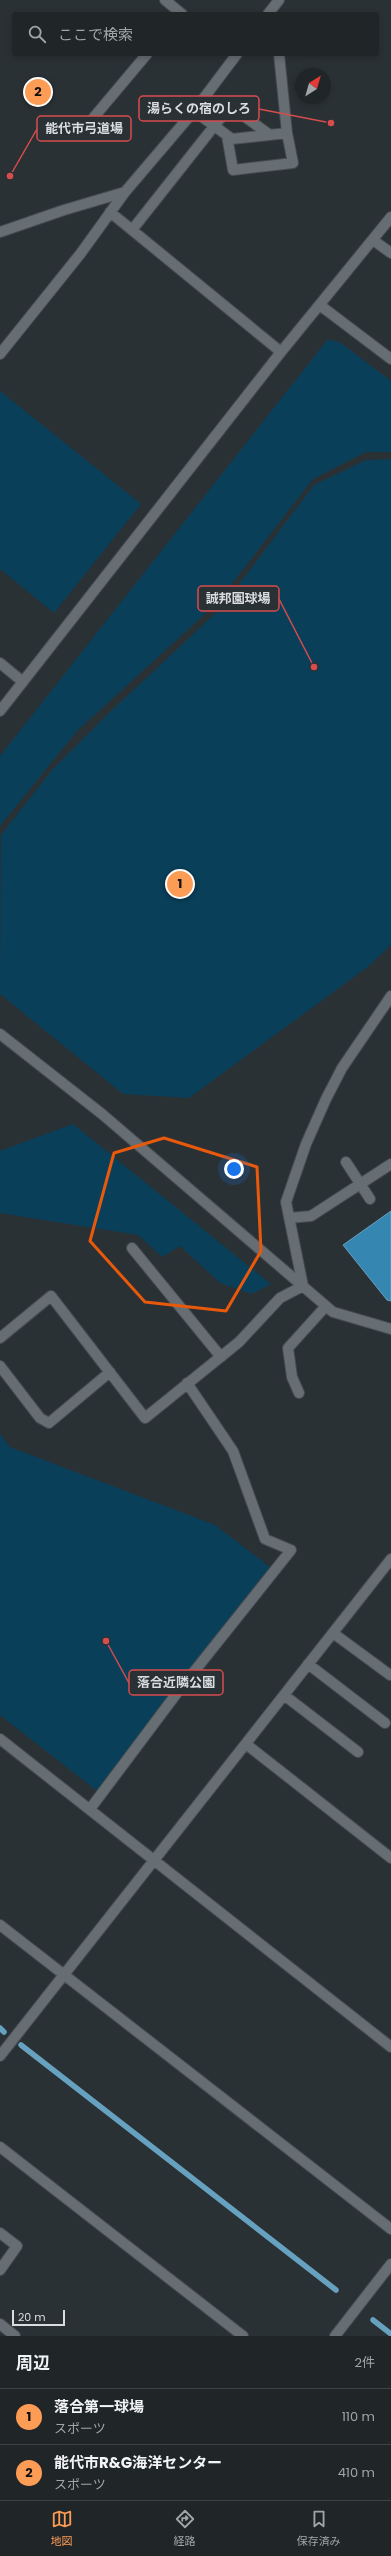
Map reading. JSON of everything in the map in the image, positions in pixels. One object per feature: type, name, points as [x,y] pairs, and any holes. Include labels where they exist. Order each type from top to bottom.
[{"type":"street","points":[[164,0],[179,12]]},
{"type":"street","points":[[106,129],[94,117],[145,56]]},
{"type":"street","points":[[0,354],[125,192],[194,111],[233,56]]},
{"type":"street","points":[[227,136],[233,170],[293,163],[287,132],[279,56]]},
{"type":"street","points":[[132,230],[230,106],[270,135]]},
{"type":"street","points":[[194,111],[232,139],[287,132]]},
{"type":"street","points":[[0,232],[64,210],[125,192]]},
{"type":"street","points":[[110,212],[281,352]]},
{"type":"street","points":[[0,711],[281,352],[321,306],[391,217]]},
{"type":"street","points":[[373,240],[391,253]]},
{"type":"street","points":[[321,306],[391,359]]},
{"type":"street","points":[[0,663],[23,682]]},
{"type":"street","points":[[303,1286],[286,1202],[306,1144],[326,1099],[342,1068],[391,996]]},
{"type":"street","points":[[0,1034],[102,1114],[333,1312],[391,1329]]},
{"type":"street","points":[[346,1162],[370,1199]]},
{"type":"street","points":[[289,1218],[311,1216],[391,1164]]},
{"type":"street","points":[[132,1248],[221,1357]]},
{"type":"street","points":[[0,1338],[51,1296],[145,1418],[221,1357],[280,1298],[303,1286]]},
{"type":"street","points":[[299,1393],[292,1378],[288,1348],[326,1306]]},
{"type":"street","points":[[0,1366],[40,1418],[49,1423],[110,1372]]},
{"type":"street","points":[[90,1809],[177,1693],[291,1550],[265,1539],[233,1452],[187,1384]]},
{"type":"street","points":[[0,2056],[155,1861],[391,1558]]},
{"type":"street","points":[[333,1633],[390,1675]]},
{"type":"street","points":[[308,1664],[385,1723]]},
{"type":"street","points":[[284,1695],[358,1752]]},
{"type":"street","points":[[0,1739],[391,2047]]},
{"type":"street","points":[[246,1744],[391,1858]]},
{"type":"street","points":[[0,1925],[391,2229]]},
{"type":"street","points":[[0,2147],[243,2336]]},
{"type":"street","points":[[0,2233],[17,2246],[0,2270]]},
{"type":"street","points":[[335,2336],[391,2264]]},
{"type":"street","points":[[0,2324],[15,2336]]},
{"type":"highlighted area","points":[[164,1138],[257,1167],[261,1251],[226,1311],[145,1302],[90,1241],[114,1153]]},
{"type":"shaded area","points":[[328,339],[341,343],[391,381],[391,452],[366,452],[313,479],[217,603],[77,731],[0,826],[0,756]]},
{"type":"shaded area","points":[[0,391],[141,504],[54,613],[0,569]]},
{"type":"shaded area","points":[[391,459],[391,945],[369,966],[189,1098],[123,1094],[0,994],[1,835],[52,770],[111,711],[221,608],[314,485],[366,460]]},
{"type":"shaded area","points":[[73,1124],[271,1284],[252,1294],[220,1283],[180,1246],[162,1257],[138,1235],[0,1213],[0,1151]]},
{"type":"shaded area","points":[[391,1211],[391,1301],[387,1300],[343,1245]]},
{"type":"shaded area","points":[[0,1434],[10,1447],[215,1525],[270,1567],[97,1791],[0,1715]]},
{"type":"waterway","points":[[0,2028],[4,2032]]},
{"type":"waterway","points":[[21,2045],[336,2290]]},
{"type":"waterway","points":[[373,2320],[391,2334]]},
{"type":"place","name":"能代市R&G海洋センター","points":[[38,92]]},
{"type":"place","name":"湯らくの宿のしろ","points":[[331,123]]},
{"type":"place","name":"能代市弓道場","points":[[10,176]]},
{"type":"place","name":"誠邦園球場","points":[[314,667]]},
{"type":"place","name":"落合第一球場","points":[[180,884]]},
{"type":"place","name":"落合近隣公園","points":[[106,1641]]}]
